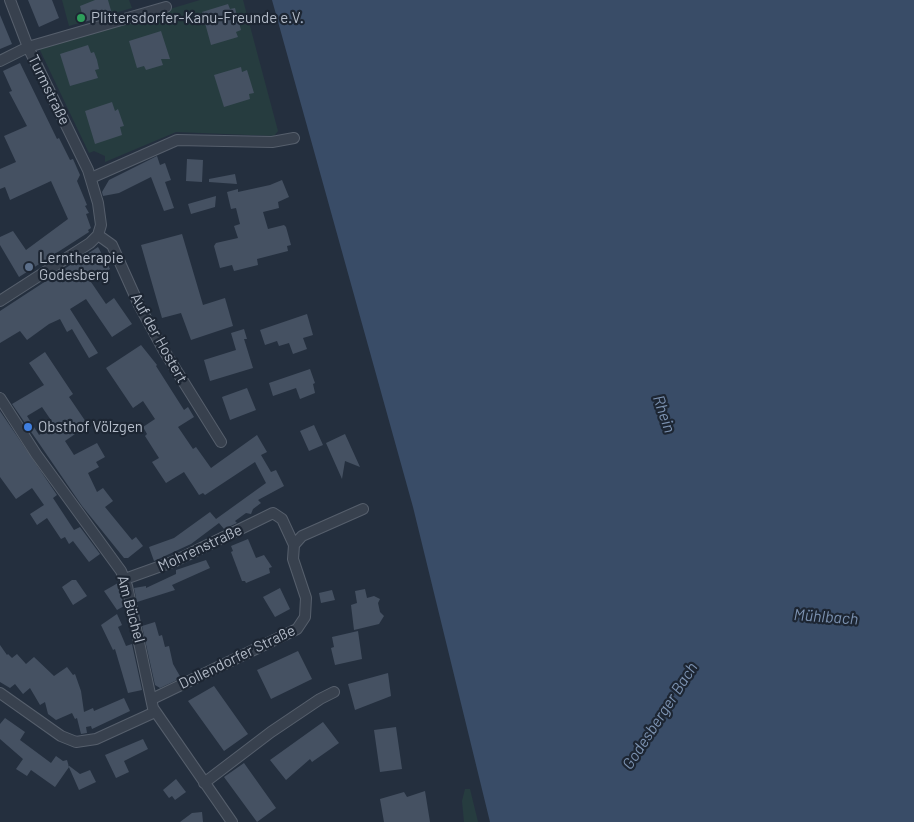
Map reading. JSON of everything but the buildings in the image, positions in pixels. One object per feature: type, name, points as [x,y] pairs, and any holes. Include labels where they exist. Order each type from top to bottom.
[{"type":"street","name":"Turmstraße","points":[[10,0],[28,46],[91,178],[101,225],[98,235]]},
{"type":"street","points":[[0,61],[28,46],[166,7]]},
{"type":"street","points":[[91,178],[177,140],[272,142],[294,138]]},
{"type":"street","points":[[0,301],[90,243],[98,235]]},
{"type":"street","name":"Auf der Hostert","points":[[98,235],[112,245],[139,305],[163,350],[221,442]]},
{"type":"street","name":"Am Büchel","points":[[0,398],[36,454],[112,556],[125,579],[155,712],[232,822]]},
{"type":"street","points":[[294,545],[302,536],[363,508]]},
{"type":"street","name":"Mohrenstraße","points":[[125,579],[168,564],[273,514]]},
{"type":"street","name":"Dollendorfer Straße","points":[[152,699],[293,632],[301,625],[305,617],[307,603],[293,558],[294,545],[282,519],[273,514]]},
{"type":"street","points":[[204,782],[271,732],[320,699],[334,692]]},
{"type":"street","points":[[0,693],[61,736],[76,742],[96,739],[155,712]]},
{"type":"green space","name":"Plittersdorfer-Kanu-Freunde e.V.","points":[[62,0],[129,0],[132,8],[69,26]]},
{"type":"green space","points":[[200,0],[243,0],[278,131],[274,136],[176,132],[105,162],[105,156],[94,151],[89,153],[39,48]]},
{"type":"green space","points":[[465,789],[470,789],[478,822],[464,822],[462,801]]},
{"type":"water","points":[[272,0],[914,0],[914,822],[490,822],[413,507]]},
{"type":"place","name":"Plittersdorfer-Kanu-Freunde e.V.","points":[[81,18]]},
{"type":"place","name":"Lerntherapie Godesberg","points":[[29,267]]},
{"type":"place","name":"Obsthof Völzgen","points":[[28,427]]},
{"type":"water label","name":"Rhein","points":[[664,414]]},
{"type":"water label","name":"Mühlbach","points":[[826,617]]},
{"type":"water label","name":"Godesberger Bach","points":[[660,716]]}]
